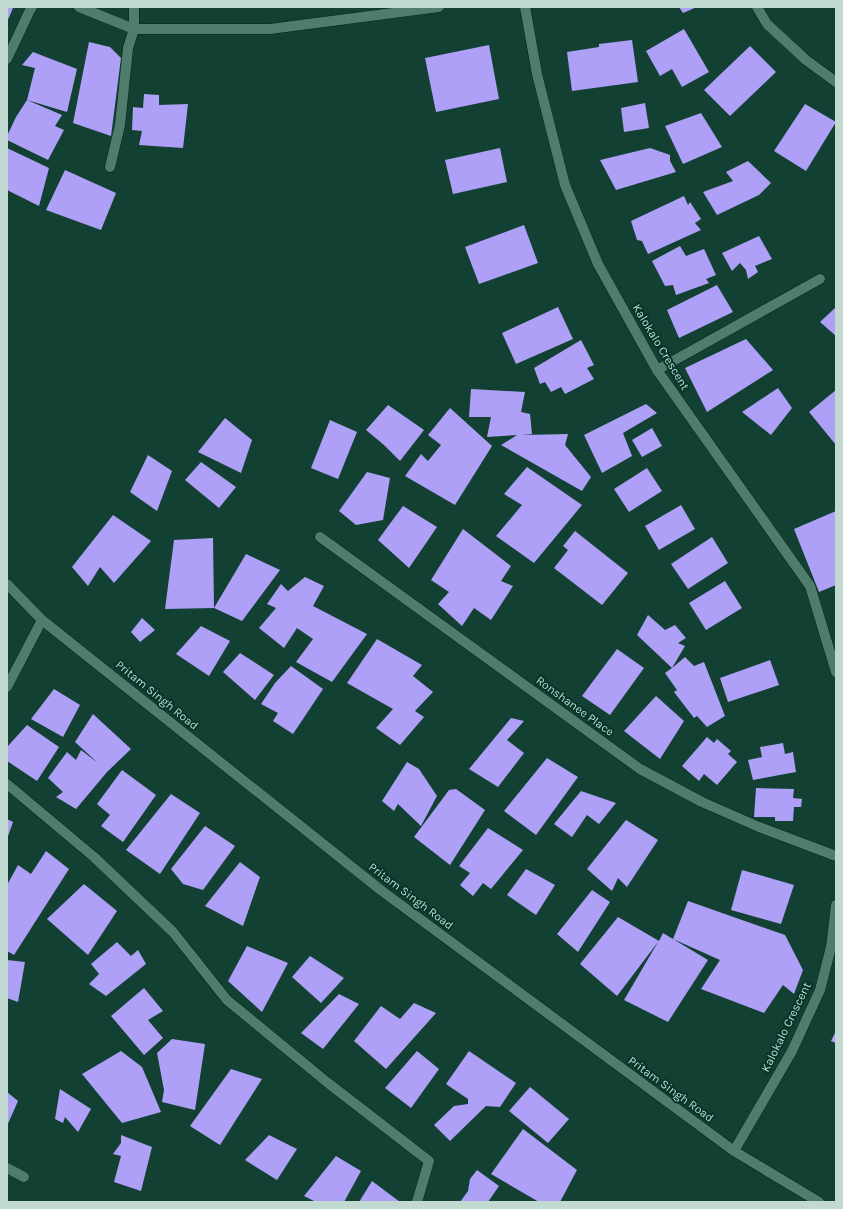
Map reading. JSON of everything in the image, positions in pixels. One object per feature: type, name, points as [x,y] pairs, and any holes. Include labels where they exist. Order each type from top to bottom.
[{"type":"street","points":[[7,59],[32,7]]},
{"type":"street","points":[[79,7],[134,29],[270,29],[439,7]]},
{"type":"street","points":[[110,167],[120,125],[128,48],[134,29],[134,7]]},
{"type":"street","name":"Kalokalo Crescent","points":[[525,7],[536,74],[565,185],[598,264],[657,370],[810,586],[836,672]]},
{"type":"street","points":[[757,7],[767,24],[806,60],[836,82]]},
{"type":"street","points":[[657,370],[820,279]]},
{"type":"street","name":"Ronshanee Place","points":[[320,537],[640,770],[702,802],[759,827],[836,856]]},
{"type":"street","name":"Pritam Singh Road","points":[[7,584],[42,620],[382,891],[734,1151],[819,1202]]},
{"type":"street","points":[[7,687],[42,620]]},
{"type":"street","points":[[7,784],[94,858],[173,932],[227,1000],[328,1083],[429,1161],[417,1202]]},
{"type":"street","name":"Kalokalo Crescent","points":[[734,1151],[792,1051],[820,990],[830,947],[836,905]]},
{"type":"street","points":[[7,1168],[24,1177]]},
{"type":"building","points":[[7,7],[13,8],[7,22]]},
{"type":"building","points":[[679,7],[697,7],[683,13]]},
{"type":"building","points":[[684,29],[709,72],[682,87],[672,69],[660,76],[646,51]]},
{"type":"building","points":[[632,40],[638,82],[572,91],[567,52],[599,47],[599,44]]},
{"type":"building","points":[[89,42],[110,47],[121,58],[111,136],[73,123]]},
{"type":"building","points":[[489,45],[499,99],[436,112],[425,58]]},
{"type":"building","points":[[750,46],[776,72],[730,116],[704,90]]},
{"type":"building","points":[[33,52],[77,69],[67,112],[27,100],[35,68],[22,65]]},
{"type":"building","points":[[144,94],[159,95],[159,105],[188,104],[183,148],[139,145],[142,131],[132,130],[133,107],[143,108]]},
{"type":"building","points":[[27,100],[62,115],[55,126],[64,130],[48,160],[7,140],[7,136],[16,117]]},
{"type":"building","points":[[645,103],[649,128],[624,132],[621,108]]},
{"type":"building","points":[[805,104],[836,122],[806,171],[774,151]]},
{"type":"building","points":[[701,113],[722,147],[683,164],[665,126]]},
{"type":"building","points":[[7,148],[49,168],[39,206],[7,190]]},
{"type":"building","points":[[500,148],[507,182],[453,194],[445,160]]},
{"type":"building","points":[[650,148],[670,155],[670,161],[676,172],[616,190],[600,160]]},
{"type":"building","points":[[748,161],[771,183],[759,195],[717,215],[703,192],[733,181],[726,172]]},
{"type":"building","points":[[65,170],[116,193],[101,230],[46,210]]},
{"type":"building","points":[[684,196],[688,205],[690,202],[701,219],[695,223],[701,230],[648,254],[642,241],[637,240],[631,221]]},
{"type":"building","points":[[524,225],[538,263],[479,284],[465,247]]},
{"type":"building","points":[[759,236],[772,259],[755,266],[758,272],[748,279],[746,270],[740,263],[732,271],[722,253]]},
{"type":"building","points":[[680,246],[686,256],[704,249],[716,275],[706,279],[709,283],[676,295],[673,285],[665,286],[652,261]]},
{"type":"building","points":[[717,285],[733,312],[679,338],[667,310]]},
{"type":"building","points":[[558,307],[573,339],[516,364],[502,333]]},
{"type":"building","points":[[836,307],[836,336],[820,322]]},
{"type":"building","points":[[746,339],[773,370],[707,412],[685,368]]},
{"type":"building","points":[[581,340],[594,365],[587,368],[594,379],[565,394],[561,387],[551,392],[545,382],[540,384],[534,368]]},
{"type":"building","points":[[778,388],[792,408],[771,435],[742,412]]},
{"type":"building","points":[[471,389],[525,392],[521,412],[530,414],[532,434],[522,435],[568,434],[565,445],[591,477],[582,491],[501,445],[517,435],[487,437],[491,417],[469,417]]},
{"type":"building","points":[[836,390],[836,445],[809,412]]},
{"type":"building","points":[[646,404],[657,413],[623,433],[632,456],[602,473],[584,435]]},
{"type":"building","points":[[388,405],[424,430],[400,461],[366,430]]},
{"type":"building","points":[[450,408],[492,446],[455,505],[405,476],[421,454],[428,461],[441,445],[428,435]]},
{"type":"building","points":[[225,418],[252,440],[241,473],[198,452]]},
{"type":"building","points":[[330,420],[357,432],[338,479],[311,468]]},
{"type":"building","points":[[652,428],[662,446],[642,457],[632,440]]},
{"type":"building","points":[[148,455],[172,471],[157,511],[130,492]]},
{"type":"building","points":[[201,462],[236,487],[219,508],[185,480]]},
{"type":"building","points":[[527,467],[582,505],[534,563],[496,536],[522,505],[504,494]]},
{"type":"building","points":[[647,468],[662,491],[629,512],[614,489]]},
{"type":"building","points":[[367,472],[390,478],[383,520],[356,525],[339,511]]},
{"type":"building","points":[[681,505],[695,529],[659,550],[645,526]]},
{"type":"building","points":[[403,506],[437,527],[409,568],[378,540]]},
{"type":"building","points":[[836,511],[836,585],[819,592],[794,529]]},
{"type":"building","points":[[113,515],[151,541],[114,583],[100,567],[88,586],[72,567]]},
{"type":"building","points":[[463,529],[511,566],[501,581],[513,586],[491,620],[474,608],[462,626],[438,604],[449,592],[431,580]]},
{"type":"building","points":[[575,531],[628,573],[602,605],[554,568],[568,550],[563,546]]},
{"type":"building","points":[[712,537],[728,563],[688,589],[671,564]]},
{"type":"building","points":[[213,538],[214,608],[165,609],[174,540]]},
{"type":"building","points":[[246,554],[280,570],[242,621],[214,608]]},
{"type":"building","points":[[305,577],[324,586],[313,606],[367,634],[332,682],[296,662],[313,639],[297,628],[284,648],[259,628],[276,608],[267,604],[281,584],[288,591]]},
{"type":"building","points":[[725,581],[742,608],[706,630],[689,603]]},
{"type":"building","points":[[648,615],[665,630],[675,625],[686,638],[678,643],[685,646],[672,668],[637,635]]},
{"type":"building","points":[[142,618],[155,630],[140,642],[131,632]]},
{"type":"building","points":[[201,626],[230,641],[209,676],[176,654]]},
{"type":"building","points":[[377,639],[422,665],[413,676],[433,692],[415,711],[424,717],[400,745],[376,728],[393,709],[347,683]]},
{"type":"building","points":[[617,649],[644,668],[610,715],[582,696]]},
{"type":"building","points":[[240,653],[274,675],[255,700],[223,672]]},
{"type":"building","points":[[685,657],[694,666],[704,662],[725,716],[707,727],[697,716],[694,718],[674,692],[677,690],[665,673]]},
{"type":"building","points":[[770,660],[779,685],[728,702],[720,678]]},
{"type":"building","points":[[291,666],[323,689],[293,734],[273,721],[278,713],[261,704],[275,683]]},
{"type":"building","points":[[54,689],[80,705],[63,737],[31,719]]},
{"type":"building","points":[[656,696],[684,721],[660,759],[624,731]]},
{"type":"building","points":[[93,714],[131,749],[107,772],[76,809],[56,797],[63,792],[48,778],[67,752],[76,760],[81,750],[98,763],[75,742]]},
{"type":"building","points":[[511,718],[524,721],[507,740],[524,753],[498,787],[469,769]]},
{"type":"building","points":[[27,725],[59,747],[37,781],[7,761],[7,747]]},
{"type":"building","points":[[707,737],[714,743],[717,739],[731,751],[728,754],[737,762],[717,785],[704,774],[699,781],[682,766]]},
{"type":"building","points":[[783,743],[785,754],[793,752],[796,772],[753,780],[748,760],[762,757],[760,747]]},
{"type":"building","points":[[547,758],[578,777],[536,835],[504,811]]},
{"type":"building","points":[[407,762],[419,769],[437,796],[421,826],[398,804],[394,811],[382,801]]},
{"type":"building","points":[[122,770],[156,795],[123,842],[101,826],[110,815],[97,804]]},
{"type":"building","points":[[756,788],[794,789],[793,798],[802,799],[801,807],[794,807],[793,821],[775,821],[775,817],[754,817]]},
{"type":"building","points":[[456,789],[485,810],[450,865],[414,837],[449,790]]},
{"type":"building","points":[[581,791],[616,803],[599,824],[587,815],[572,837],[554,824]]},
{"type":"building","points":[[171,794],[200,813],[160,874],[126,850]]},
{"type":"building","points":[[7,819],[13,822],[7,839]]},
{"type":"building","points":[[626,820],[658,840],[627,887],[618,878],[612,891],[587,869]]},
{"type":"building","points":[[205,826],[235,846],[203,890],[183,884],[171,869]]},
{"type":"building","points":[[488,828],[523,850],[491,889],[483,883],[473,896],[460,885],[470,873],[459,866]]},
{"type":"building","points":[[46,851],[69,869],[14,955],[7,951],[7,885],[18,865],[31,874]]},
{"type":"building","points":[[240,862],[260,877],[243,926],[205,906]]},
{"type":"building","points":[[526,869],[555,885],[536,915],[507,895]]},
{"type":"building","points":[[742,870],[794,885],[781,924],[731,910]]},
{"type":"building","points":[[84,884],[117,911],[88,955],[47,919]]},
{"type":"building","points":[[592,890],[610,902],[578,952],[557,934]]},
{"type":"building","points":[[688,901],[785,935],[803,970],[794,994],[783,985],[764,1013],[701,989],[720,960],[673,939]]},
{"type":"building","points":[[618,917],[659,941],[663,933],[708,960],[668,1022],[624,1000],[658,942],[617,996],[580,964]]},
{"type":"building","points":[[117,942],[131,956],[138,950],[146,964],[106,996],[89,984],[99,974],[91,964]]},
{"type":"building","points":[[247,946],[288,963],[262,1012],[228,981]]},
{"type":"building","points":[[310,956],[344,978],[321,1003],[292,977]]},
{"type":"building","points":[[7,960],[25,962],[18,1002],[7,998]]},
{"type":"building","points":[[144,988],[163,1011],[148,1020],[163,1038],[144,1055],[111,1016]]},
{"type":"building","points":[[339,994],[359,1004],[323,1049],[301,1033]]},
{"type":"building","points":[[414,1003],[436,1013],[386,1069],[354,1041],[381,1006],[400,1019]]},
{"type":"building","points":[[836,1031],[836,1043],[831,1041]]},
{"type":"building","points":[[172,1039],[205,1044],[195,1110],[162,1102],[164,1090],[157,1053]]},
{"type":"building","points":[[121,1051],[142,1067],[161,1112],[122,1123],[82,1074]]},
{"type":"building","points":[[417,1051],[439,1069],[411,1108],[385,1088]]},
{"type":"building","points":[[469,1051],[516,1083],[500,1107],[486,1106],[450,1141],[434,1125],[454,1106],[468,1104],[468,1099],[446,1084]]},
{"type":"building","points":[[231,1069],[262,1079],[220,1145],[190,1126]]},
{"type":"building","points":[[530,1087],[569,1119],[548,1143],[509,1111]]},
{"type":"building","points":[[60,1089],[91,1109],[78,1132],[65,1117],[63,1123],[55,1119]]},
{"type":"building","points":[[7,1092],[18,1101],[7,1126]]},
{"type":"building","points":[[523,1129],[577,1170],[560,1202],[539,1202],[491,1174]]},
{"type":"building","points":[[121,1135],[152,1147],[141,1191],[114,1182],[121,1156],[113,1154],[121,1143]]},
{"type":"building","points":[[269,1135],[297,1149],[277,1180],[245,1160]]},
{"type":"building","points":[[336,1156],[361,1171],[344,1202],[316,1202],[304,1196]]},
{"type":"building","points":[[477,1170],[499,1186],[488,1202],[460,1202],[468,1191],[470,1179]]},
{"type":"building","points":[[372,1181],[400,1202],[359,1202]]}]
